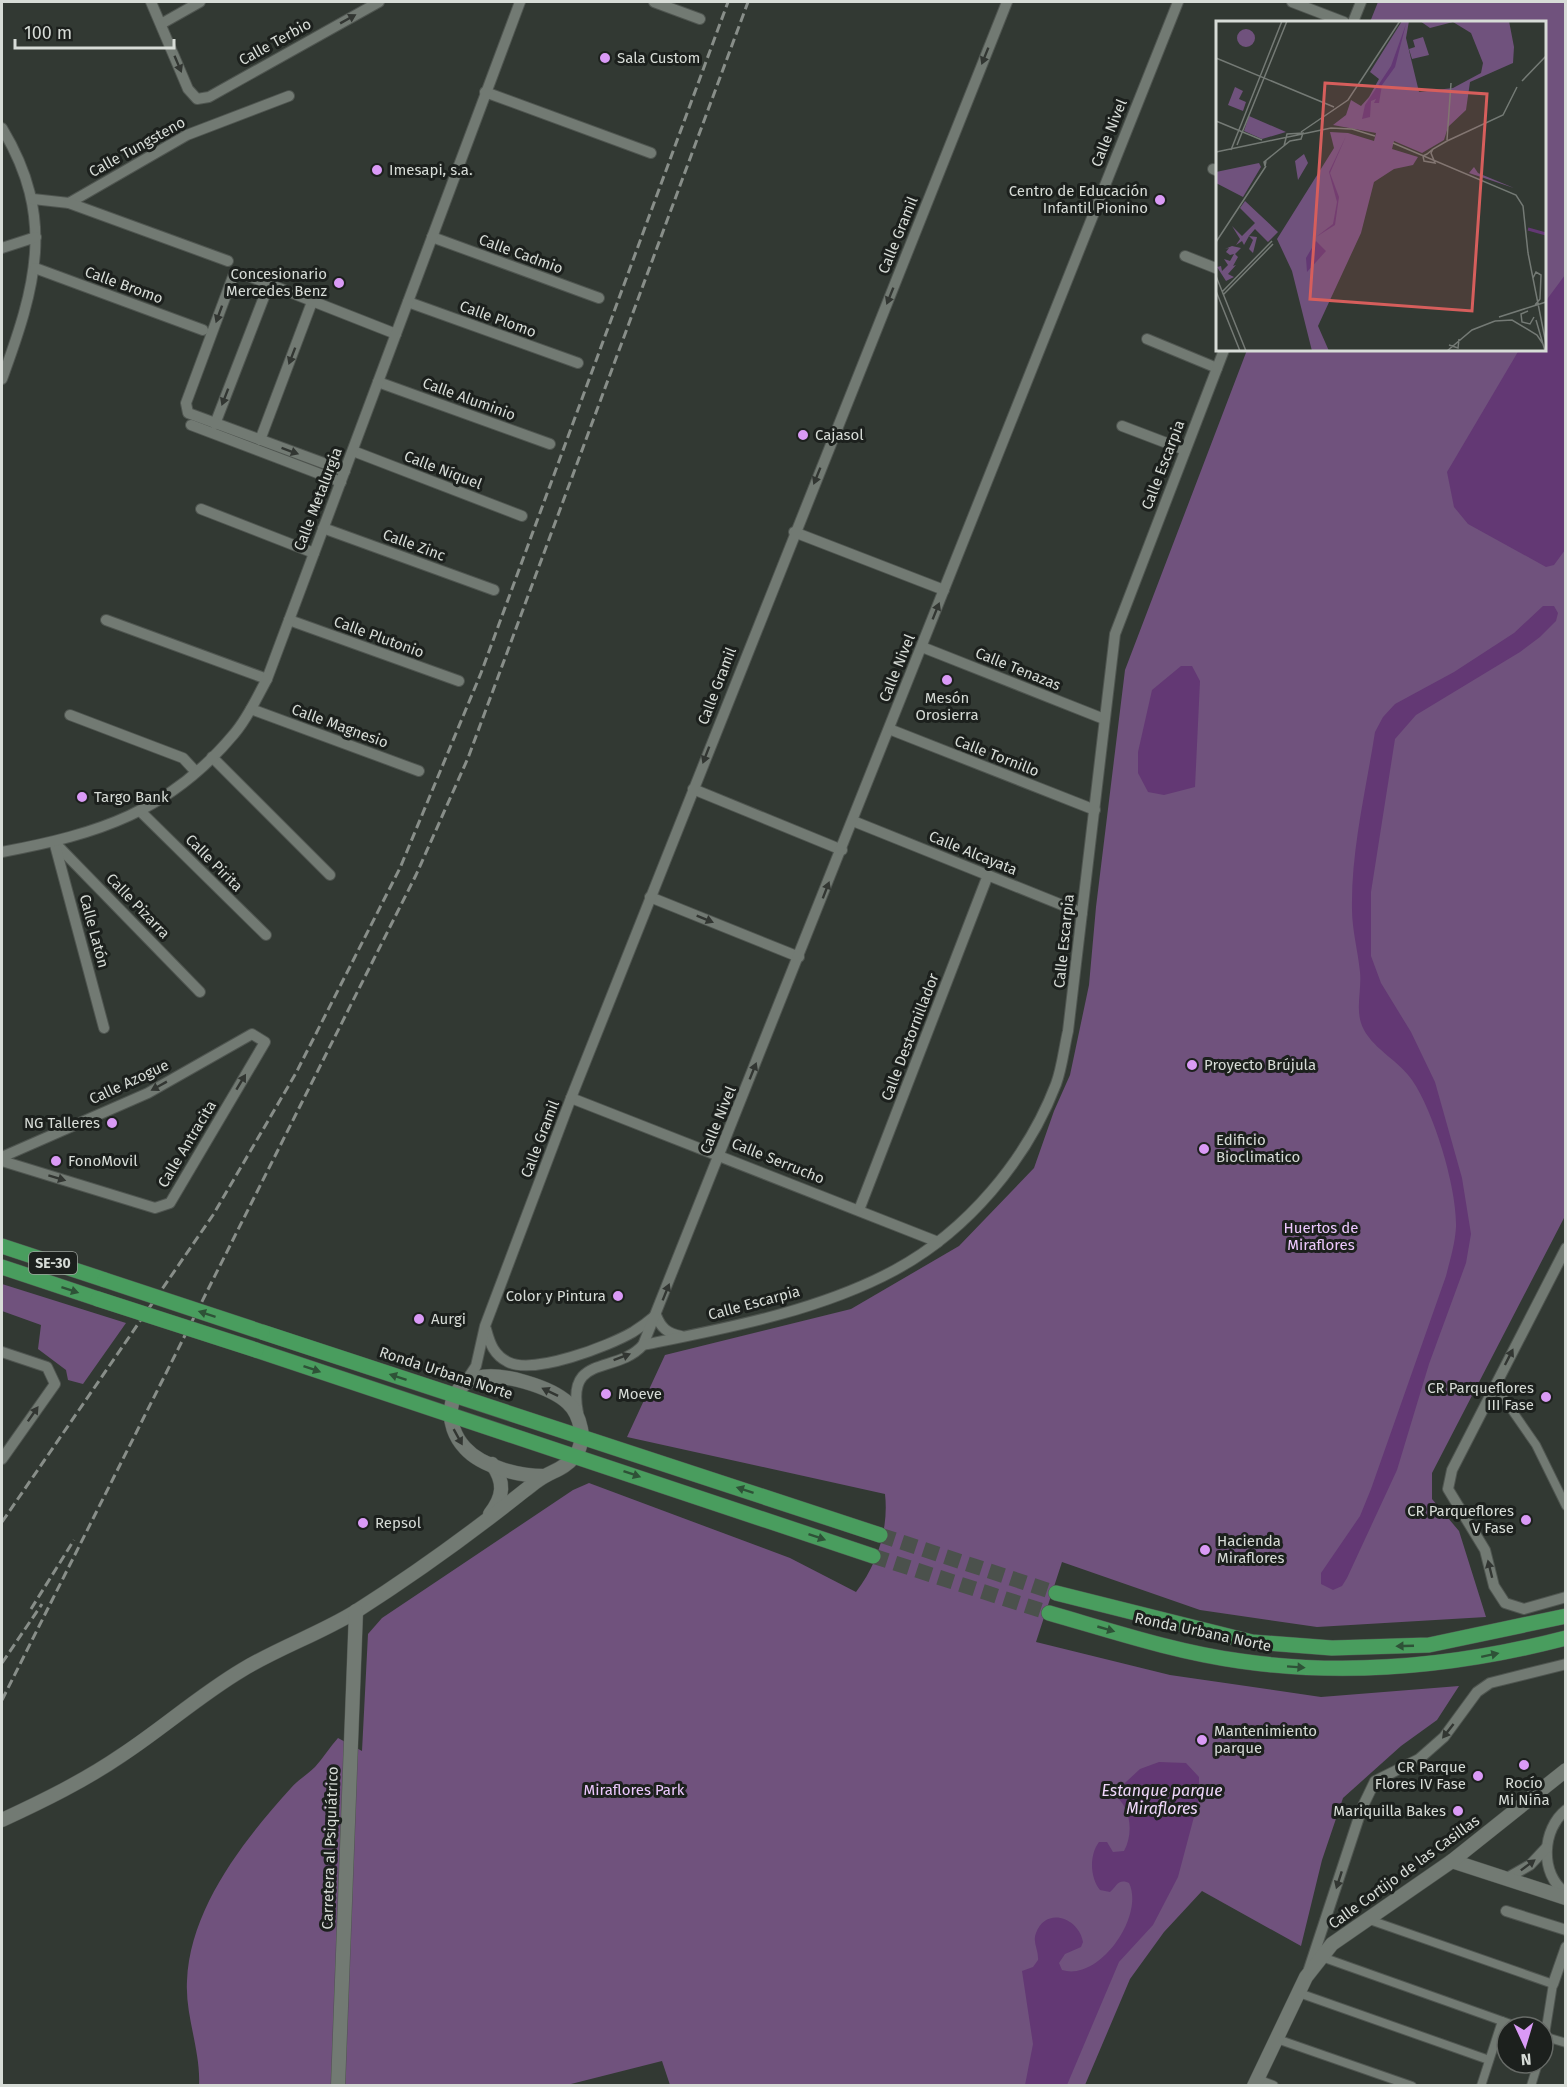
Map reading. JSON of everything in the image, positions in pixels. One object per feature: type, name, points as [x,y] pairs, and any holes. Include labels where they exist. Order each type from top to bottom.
[{"type":"main road","name":"Ronda Urbana Norte","points":[[2,1246],[262,1332],[459,1390],[583,1436],[880,1535]]},
{"type":"main road","name":"SE-30","points":[[2,1267],[450,1415]]},
{"type":"main road","points":[[450,1415],[873,1556]]},
{"type":"main road","name":"Ronda Urbana Norte","points":[[1056,1593],[1252,1642],[1332,1648],[1429,1645],[1566,1616]]},
{"type":"main road","name":"Ronda Urbana Norte","points":[[1049,1613],[1163,1645],[1237,1661],[1331,1670],[1436,1664],[1483,1657],[1566,1638]]},
{"type":"street","points":[[152,2],[161,24],[200,2]]},
{"type":"street","name":"Calle Terbio","points":[[161,24],[188,89],[197,99],[209,97],[379,2]]},
{"type":"street","name":"Calle Metalurgia","points":[[4,850],[54,842],[105,828],[140,811],[196,772],[235,733],[251,709],[267,679],[518,2]]},
{"type":"street","points":[[654,2],[699,19]]},
{"type":"street","name":"Calle Gramil","points":[[459,1390],[476,1366],[485,1326],[571,1098],[794,532],[1007,2]]},
{"type":"street","name":"Calle Nivel","points":[[643,1345],[1178,2]]},
{"type":"street","points":[[1292,2],[1341,21]]},
{"type":"street","points":[[1353,21],[1361,2]]},
{"type":"street","points":[[485,92],[651,153]]},
{"type":"street","name":"Calle Tungsteno","points":[[69,203],[187,135],[289,96]]},
{"type":"street","points":[[2,128],[14,148],[33,199],[36,237],[35,268],[2,379]]},
{"type":"street","points":[[33,199],[69,203],[228,261]]},
{"type":"street","points":[[2,248],[36,237]]},
{"type":"street","name":"Calle Cadmio","points":[[432,237],[599,298]]},
{"type":"street","points":[[1185,256],[1216,268]]},
{"type":"street","name":"Calle Bromo","points":[[35,268],[203,330]]},
{"type":"street","points":[[343,477],[188,413],[186,409],[229,287],[237,273],[396,334]]},
{"type":"street","points":[[215,424],[269,284]]},
{"type":"street","points":[[260,441],[312,302]]},
{"type":"street","name":"Calle Plomo","points":[[408,302],[578,363]]},
{"type":"street","points":[[1147,339],[1217,368]]},
{"type":"street","name":"Calle Escarpia","points":[[579,1417],[576,1387],[581,1378],[598,1366],[638,1351],[643,1345],[685,1337],[846,1292],[896,1270],[938,1242],[992,1190],[1030,1138],[1056,1083],[1068,1031],[1115,634],[1224,351]]},
{"type":"street","name":"Calle Aluminio","points":[[378,382],[550,444]]},
{"type":"street","points":[[191,425],[343,477]]},
{"type":"street","points":[[1122,426],[1185,450]]},
{"type":"street","name":"Calle Níquel","points":[[352,451],[522,516]]},
{"type":"street","points":[[201,509],[314,553]]},
{"type":"street","name":"Calle Zinc","points":[[323,528],[494,590]]},
{"type":"street","points":[[794,532],[944,590]]},
{"type":"street","points":[[106,620],[267,679]]},
{"type":"street","name":"Calle Plutonio","points":[[289,620],[459,681]]},
{"type":"street","name":"Calle Tenazas","points":[[922,646],[1104,719]]},
{"type":"street","name":"Calle Magnesio","points":[[251,709],[419,771]]},
{"type":"street","points":[[70,715],[183,758],[196,772]]},
{"type":"street","name":"Calle Tornillo","points":[[889,729],[1095,810]]},
{"type":"street","points":[[212,757],[330,875]]},
{"type":"street","points":[[693,789],[842,850]]},
{"type":"street","name":"Calle Pirita","points":[[140,811],[266,935]]},
{"type":"street","name":"Calle Alcayata","points":[[853,821],[1082,913]]},
{"type":"street","name":"Calle Pizarra","points":[[54,842],[200,992]]},
{"type":"street","name":"Calle Latón","points":[[54,842],[104,1028]]},
{"type":"street","name":"Calle Destornillador","points":[[859,1210],[988,875]]},
{"type":"street","points":[[650,897],[799,957]]},
{"type":"street","name":"Calle Azogue","points":[[2,1159],[148,1093],[252,1034],[265,1042]]},
{"type":"street","name":"Calle Antracita","points":[[2,1159],[155,1208],[170,1203],[265,1042]]},
{"type":"street","name":"Calle Serrucho","points":[[571,1098],[720,1154],[938,1242]]},
{"type":"street","points":[[1566,1248],[1452,1470],[1448,1489],[1485,1550],[1494,1586],[1505,1603],[1524,1609],[1566,1597]]},
{"type":"street","points":[[485,1326],[495,1353],[508,1362],[532,1366],[607,1343],[634,1332],[656,1315],[660,1326],[670,1334],[685,1337]]},
{"type":"street","points":[[2,1352],[47,1367],[55,1384],[2,1459]]},
{"type":"street","points":[[2,1820],[74,1785],[120,1756],[240,1670],[356,1611],[481,1525],[544,1476],[564,1467],[577,1456],[583,1436],[579,1417],[567,1402],[530,1383],[493,1376],[477,1377],[459,1390],[450,1415],[454,1429],[465,1448],[492,1464],[519,1474],[544,1476]]},
{"type":"street","points":[[1495,1386],[1536,1445],[1566,1506]]},
{"type":"street","points":[[481,1525],[502,1493],[500,1476],[492,1464]]},
{"type":"street","name":"Carretera al Psiquiátrico","points":[[338,2085],[356,1611]]},
{"type":"street","points":[[1495,2018],[1318,1955],[1362,1808],[1375,1781],[1419,1759],[1444,1737],[1477,1692],[1490,1683],[1566,1664]]},
{"type":"street","name":"Calle Cortijo de las Casillas","points":[[1256,2083],[1318,1955],[1452,1861],[1566,1770]]},
{"type":"street","points":[[1566,1810],[1557,1817],[1548,1833],[1546,1848],[1550,1871],[1566,1893]]},
{"type":"street","points":[[1508,1878],[1530,1865],[1546,1848]]},
{"type":"street","points":[[1452,1861],[1566,1898]]},
{"type":"street","points":[[1506,1911],[1566,1930]]},
{"type":"street","points":[[1367,1919],[1553,1984]]},
{"type":"street","points":[[1548,2015],[1553,1984],[1566,1947]]},
{"type":"street","points":[[1299,1993],[1489,2060]]},
{"type":"street","points":[[1277,2039],[1412,2085]]},
{"type":"street","points":[[1481,2085],[1495,2042]]},
{"type":"street","points":[[1256,2083],[1273,2085]]},
{"type":"green space","name":"Miraflores Park","points":[[1378,2],[1565,2],[1565,1216],[1432,1473],[1432,1499],[1459,1531],[1486,1617],[1317,1627],[1200,1610],[1062,1562],[1036,1642],[1170,1675],[1321,1697],[1459,1686],[1437,1720],[1401,1746],[1343,1798],[1322,1860],[1301,1946],[1202,1891],[1164,1932],[1130,1979],[1085,2085],[670,2085],[662,2061],[567,2085],[199,2086],[198,2060],[187,1994],[190,1954],[198,1927],[222,1877],[238,1853],[291,1788],[315,1767],[338,1738],[362,1751],[368,1634],[382,1618],[573,1490],[589,1483],[790,1558],[856,1592],[870,1570],[883,1533],[885,1494],[627,1437],[665,1355],[851,1309],[959,1246],[1034,1168],[1054,1111],[1070,1075],[1089,985],[1096,907],[1125,670],[1247,351],[1546,351],[1546,21],[1370,21]]},
{"type":"green space","points":[[2,1284],[126,1323],[83,1384],[68,1380],[66,1370],[38,1349],[41,1325],[2,1311]]},
{"type":"water","points":[[1565,275],[1565,550],[1554,565],[1546,567],[1468,524],[1454,507],[1447,472],[1518,351],[1546,351],[1546,301]]},
{"type":"water","points":[[1543,606],[1554,606],[1558,613],[1556,621],[1540,637],[1520,652],[1416,715],[1395,739],[1371,892],[1371,956],[1381,983],[1411,1032],[1435,1082],[1462,1178],[1471,1234],[1466,1263],[1429,1364],[1397,1470],[1347,1578],[1342,1586],[1333,1590],[1321,1584],[1321,1573],[1360,1516],[1371,1489],[1446,1276],[1456,1227],[1453,1192],[1443,1151],[1428,1111],[1407,1073],[1369,1037],[1359,1016],[1360,972],[1353,925],[1352,887],[1356,842],[1375,732],[1383,717],[1395,704],[1454,672],[1514,633]]},
{"type":"water","points":[[1181,666],[1192,666],[1200,681],[1195,787],[1164,795],[1148,792],[1138,773],[1138,752],[1152,690]]},
{"type":"water","name":"Estanque parque Miraflores","points":[[1159,1762],[1186,1763],[1199,1777],[1199,1798],[1178,1877],[1153,1925],[1119,1962],[1067,2085],[1025,2085],[1033,2044],[1022,1971],[1033,1967],[1038,1960],[1036,1933],[1047,1920],[1062,1918],[1069,1921],[1080,1934],[1083,1942],[1081,1947],[1065,1954],[1059,1963],[1062,1970],[1076,1971],[1090,1966],[1104,1956],[1115,1943],[1125,1928],[1130,1912],[1132,1897],[1129,1883],[1122,1881],[1110,1892],[1100,1890],[1094,1879],[1092,1860],[1099,1842],[1107,1842],[1113,1852],[1124,1851],[1129,1836],[1129,1820],[1124,1805],[1113,1794],[1140,1769]]},
{"type":"tunnel","points":[[880,1535],[1056,1593]]},
{"type":"tunnel","points":[[873,1556],[1049,1613]]},
{"type":"railway","points":[[2,1522],[213,1215],[296,1073],[400,868],[481,673],[728,2]]},
{"type":"railway","points":[[2,1700],[416,875],[468,758],[748,2]]},
{"type":"railway","points":[[31,1609],[74,1540]]},
{"type":"railway","points":[[2,1663],[42,1604]]},
{"type":"place","name":"Sala Custom","points":[[605,58]]},
{"type":"place","name":"Imesapi, s.a.","points":[[377,170]]},
{"type":"place","name":"Centro de Educación Infantil Pionino","points":[[1160,200]]},
{"type":"place","name":"Concesionario Mercedes Benz","points":[[339,283]]},
{"type":"place","name":"Cajasol","points":[[803,435]]},
{"type":"place","name":"Mesón Orosierra","points":[[947,680]]},
{"type":"place","name":"Targo Bank","points":[[82,797]]},
{"type":"place","name":"Proyecto Brújula","points":[[1192,1065]]},
{"type":"place","name":"NG Talleres","points":[[112,1123]]},
{"type":"place","name":"Edificio Bioclimatico","points":[[1204,1149]]},
{"type":"place","name":"FonoMovil","points":[[56,1161]]},
{"type":"place","name":"Color y Pintura","points":[[618,1296]]},
{"type":"place","name":"Aurgi","points":[[419,1319]]},
{"type":"place","name":"Moeve","points":[[606,1394]]},
{"type":"place","name":"CR Parqueflores III Fase","points":[[1546,1397]]},
{"type":"place","name":"CR Parqueflores V Fase","points":[[1526,1520]]},
{"type":"place","name":"Repsol","points":[[363,1523]]},
{"type":"place","name":"Hacienda Miraflores","points":[[1205,1550]]},
{"type":"place","name":"Mantenimiento parque","points":[[1202,1740]]},
{"type":"place","name":"Rocío Mi Niña","points":[[1524,1765]]},
{"type":"place","name":"CR Parque Flores IV Fase","points":[[1478,1776]]},
{"type":"place","name":"Mariquilla Bakes","points":[[1458,1811]]},
{"type":"park label","name":"Huertos de Miraflores","points":[[1321,1236]]}]
